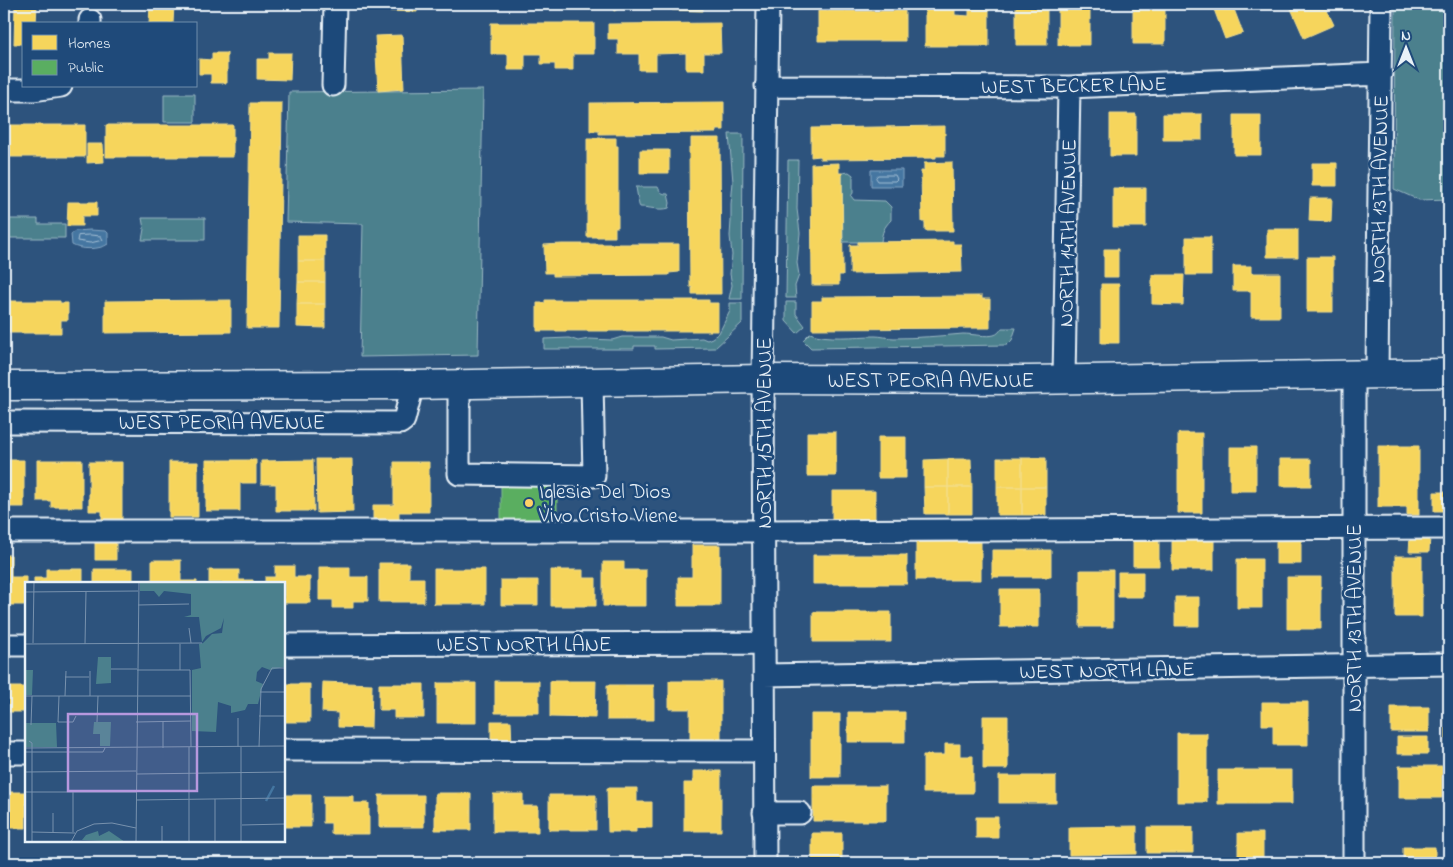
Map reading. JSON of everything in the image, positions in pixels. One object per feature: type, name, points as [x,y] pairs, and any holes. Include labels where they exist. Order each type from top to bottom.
[{"type":"main road","name":"WEST PEORIA AVENUE","points":[[4,386],[413,385],[763,379],[1064,379],[1449,373]]},
{"type":"street","points":[[333,85],[335,4]]},
{"type":"street","name":"NORTH 15TH AVENUE","points":[[764,863],[763,379],[768,4]]},
{"type":"street","name":"NORTH 13TH AVENUE","points":[[1354,863],[1354,529],[1366,374],[1381,74],[1380,4]]},
{"type":"street","name":"WEST BECKER LANE","points":[[766,86],[1069,87],[1381,74]]},
{"type":"street","name":"NORTH 14TH AVENUE","points":[[1064,379],[1069,87]]},
{"type":"street","points":[[4,90],[47,88]]},
{"type":"street","points":[[459,384],[459,474],[594,476],[592,382]]},
{"type":"street","name":"WEST PEORIA AVENUE","points":[[4,422],[400,422],[404,420],[413,385]]},
{"type":"street","points":[[4,531],[764,531],[1449,528]]},
{"type":"street","name":"WEST NORTH LANE","points":[[285,645],[764,643]]},
{"type":"street","points":[[4,646],[25,645]]},
{"type":"street","name":"WEST NORTH LANE","points":[[764,675],[1449,664]]},
{"type":"street","points":[[285,750],[764,751]]},
{"type":"street","points":[[4,753],[25,753]]},
{"type":"street","points":[[764,813],[800,813]]},
{"type":"green space","points":[[1395,4],[1449,4],[1449,199],[1419,200],[1394,189]]},
{"type":"green space","points":[[483,90],[478,355],[360,357],[363,224],[286,222],[289,92]]},
{"type":"green space","points":[[164,94],[195,94],[195,122],[164,122]]},
{"type":"green space","points":[[729,134],[743,134],[742,299],[729,299],[732,285],[730,274],[732,255],[730,236],[733,182]]},
{"type":"green space","points":[[788,160],[798,160],[797,209],[800,233],[797,263],[799,275],[795,286],[796,298],[786,298]]},
{"type":"green space","points":[[849,172],[853,175],[853,193],[851,196],[854,200],[885,201],[891,207],[891,220],[884,230],[881,242],[843,242],[842,173]]},
{"type":"green space","points":[[636,187],[658,187],[664,194],[668,194],[669,208],[640,207]]},
{"type":"green space","points":[[142,218],[205,218],[205,240],[142,240],[144,229]]},
{"type":"green space","points":[[4,219],[38,219],[38,224],[65,224],[65,238],[4,238]]},
{"type":"green space","points":[[786,302],[796,302],[796,314],[805,326],[797,333],[786,321]]},
{"type":"green space","points":[[730,303],[742,303],[742,323],[715,348],[655,349],[655,346],[634,346],[634,349],[544,349],[544,339],[569,338],[578,341],[589,339],[612,340],[622,337],[661,337],[671,340],[702,338],[707,340],[719,333],[730,311]]},
{"type":"green space","points":[[1002,328],[1016,328],[1012,340],[1007,345],[811,348],[803,340],[810,333],[832,337],[875,336],[894,338],[963,334],[991,336],[997,334]]},
{"type":"water","points":[[871,170],[902,170],[902,186],[871,186]]},
{"type":"water","points":[[75,231],[106,231],[108,233],[108,244],[90,249],[72,245],[71,234]]},
{"type":"building: Homes","points":[[15,4],[37,4],[36,22],[22,22],[22,44],[14,44]]},
{"type":"building: Homes","points":[[150,4],[174,4],[173,22],[149,22]]},
{"type":"building: Homes","points":[[388,4],[417,4],[417,12],[388,11]]},
{"type":"building: Homes","points":[[610,4],[628,4],[614,11]]},
{"type":"building: Homes","points":[[673,4],[703,4],[703,11],[672,10]]},
{"type":"building: Homes","points":[[925,4],[955,4],[955,15],[969,16],[969,4],[989,4],[989,46],[925,46]]},
{"type":"building: Homes","points":[[1016,4],[1047,4],[1047,45],[1016,45]]},
{"type":"building: Homes","points":[[1058,4],[1090,4],[1090,45],[1058,45]]},
{"type":"building: Homes","points":[[1133,4],[1165,4],[1165,44],[1133,44]]},
{"type":"building: Homes","points":[[1212,4],[1232,4],[1243,33],[1225,39]]},
{"type":"building: Homes","points":[[1289,4],[1324,4],[1334,25],[1304,38]]},
{"type":"building: Homes","points":[[818,11],[905,11],[905,41],[818,41]]},
{"type":"building: Homes","points":[[491,23],[594,23],[594,54],[573,54],[573,70],[555,70],[555,64],[541,64],[541,54],[525,54],[525,70],[508,70],[508,54],[491,54]]},
{"type":"building: Homes","points":[[720,23],[721,53],[704,53],[704,70],[686,70],[686,53],[656,54],[656,70],[639,70],[639,54],[618,54],[618,39],[608,39],[608,24]]},
{"type":"building: Homes","points":[[402,35],[404,89],[378,91],[375,36]]},
{"type":"building: Homes","points":[[212,53],[227,53],[227,83],[211,83],[211,74],[199,74],[199,59],[212,60]]},
{"type":"building: Homes","points":[[269,53],[291,53],[290,80],[257,79],[257,59],[269,59]]},
{"type":"building: Homes","points":[[724,102],[724,130],[716,130],[716,133],[599,134],[599,131],[590,131],[590,103]]},
{"type":"building: Homes","points":[[250,103],[282,103],[279,328],[247,328]]},
{"type":"building: Homes","points":[[1110,114],[1136,114],[1136,156],[1110,156]]},
{"type":"building: Homes","points":[[1163,114],[1202,114],[1202,140],[1163,140]]},
{"type":"building: Homes","points":[[1234,115],[1261,115],[1261,155],[1234,155]]},
{"type":"building: Homes","points":[[4,125],[85,125],[85,157],[4,157]]},
{"type":"building: Homes","points":[[106,125],[233,125],[233,157],[106,157]]},
{"type":"building: Homes","points":[[945,126],[945,156],[936,156],[936,158],[820,159],[820,156],[811,157],[811,128]]},
{"type":"building: Homes","points":[[587,138],[616,138],[616,146],[618,146],[618,227],[615,227],[615,237],[587,237]]},
{"type":"building: Homes","points":[[691,138],[720,138],[721,294],[692,294],[692,287],[690,287],[689,147],[691,147]]},
{"type":"building: Homes","points":[[87,144],[103,144],[104,162],[87,163]]},
{"type":"building: Homes","points":[[640,150],[669,150],[669,173],[640,173]]},
{"type":"building: Homes","points":[[952,162],[953,231],[925,231],[925,222],[922,222],[921,171],[924,171],[924,163]]},
{"type":"building: Homes","points":[[839,163],[839,173],[842,173],[843,275],[839,275],[839,285],[812,285],[811,164]]},
{"type":"building: Homes","points":[[1312,163],[1337,163],[1337,186],[1312,186]]},
{"type":"building: Homes","points":[[1113,188],[1146,188],[1146,227],[1113,227]]},
{"type":"building: Homes","points":[[1310,198],[1332,198],[1331,222],[1309,221]]},
{"type":"building: Homes","points":[[68,202],[97,202],[97,216],[82,216],[82,226],[67,226]]},
{"type":"building: Homes","points":[[1267,229],[1298,229],[1298,257],[1267,257]]},
{"type":"building: Homes","points":[[298,235],[325,235],[325,261],[298,261]]},
{"type":"building: Homes","points":[[1186,237],[1211,237],[1211,275],[1186,275]]},
{"type":"building: Homes","points":[[953,241],[953,244],[961,244],[962,272],[850,274],[850,245],[858,245],[858,242]]},
{"type":"building: Homes","points":[[679,244],[679,272],[669,273],[669,275],[553,276],[553,273],[545,273],[544,245]]},
{"type":"building: Homes","points":[[1104,249],[1118,249],[1118,277],[1104,277]]},
{"type":"building: Homes","points":[[1307,257],[1333,257],[1333,312],[1307,312]]},
{"type":"building: Homes","points":[[298,261],[325,261],[325,282],[298,282]]},
{"type":"building: Homes","points":[[1233,266],[1251,266],[1251,273],[1280,273],[1280,317],[1251,317],[1251,291],[1233,291]]},
{"type":"building: Homes","points":[[1152,275],[1184,275],[1183,305],[1152,304]]},
{"type":"building: Homes","points":[[298,282],[325,282],[325,304],[297,304]]},
{"type":"building: Homes","points":[[1101,284],[1119,284],[1119,343],[1101,343]]},
{"type":"building: Homes","points":[[982,296],[982,299],[990,299],[990,328],[812,329],[812,301],[822,301],[822,297]]},
{"type":"building: Homes","points":[[231,300],[231,332],[105,333],[105,301]]},
{"type":"building: Homes","points":[[545,300],[709,300],[709,303],[718,303],[718,331],[537,331],[537,303],[545,303]]},
{"type":"building: Homes","points":[[4,301],[60,301],[60,303],[68,303],[68,320],[61,320],[61,333],[4,333]]},
{"type":"building: Homes","points":[[297,304],[325,304],[325,328],[297,327]]},
{"type":"building: Homes","points":[[807,432],[836,432],[836,476],[807,476]]},
{"type":"building: Homes","points":[[1178,433],[1202,433],[1202,513],[1178,513]]},
{"type":"building: Homes","points":[[878,437],[906,437],[906,478],[878,478]]},
{"type":"building: Homes","points":[[1378,446],[1419,446],[1419,515],[1407,515],[1407,507],[1378,507]]},
{"type":"building: Homes","points":[[1230,447],[1256,447],[1256,491],[1230,491]]},
{"type":"building: Homes","points":[[997,458],[1022,458],[1022,487],[997,487]]},
{"type":"building: Homes","points":[[1022,458],[1046,458],[1046,487],[1022,487]]},
{"type":"building: Homes","points":[[316,459],[352,459],[353,512],[317,513]]},
{"type":"building: Homes","points":[[948,459],[971,459],[972,487],[948,487]]},
{"type":"building: Homes","points":[[948,459],[948,487],[924,487],[924,460]]},
{"type":"building: Homes","points":[[1280,459],[1311,459],[1311,486],[1280,486]]},
{"type":"building: Homes","points":[[4,460],[24,460],[24,507],[4,507]]},
{"type":"building: Homes","points":[[37,460],[82,460],[82,507],[51,507],[51,501],[37,501]]},
{"type":"building: Homes","points":[[206,460],[256,460],[256,483],[240,483],[240,511],[206,511]]},
{"type":"building: Homes","points":[[313,460],[314,511],[276,511],[276,484],[261,484],[261,461]]},
{"type":"building: Homes","points":[[89,462],[122,462],[122,522],[102,522],[102,511],[89,511]]},
{"type":"building: Homes","points":[[169,462],[198,462],[198,517],[169,517]]},
{"type":"building: Homes","points":[[394,462],[429,462],[429,512],[399,512],[399,525],[373,525],[373,505],[394,505]]},
{"type":"building: Homes","points":[[924,487],[948,487],[948,514],[925,514]]},
{"type":"building: Homes","points":[[948,487],[972,487],[972,514],[948,514]]},
{"type":"building: Homes","points":[[997,487],[1022,487],[1022,515],[997,515]]},
{"type":"building: Homes","points":[[1022,487],[1046,487],[1046,515],[1022,515]]},
{"type":"building: Homes","points":[[832,491],[875,491],[875,520],[832,520]]},
{"type":"building: Homes","points":[[1434,492],[1449,492],[1449,511],[1434,511]]},
{"type":"building: Homes","points":[[1410,536],[1430,537],[1429,552],[1409,552]]},
{"type":"building: Homes","points":[[1172,537],[1214,537],[1214,570],[1172,570]]},
{"type":"building: Homes","points":[[1276,539],[1301,539],[1301,564],[1276,564]]},
{"type":"building: Homes","points":[[916,540],[981,540],[981,580],[916,580]]},
{"type":"building: Homes","points":[[95,541],[116,541],[116,560],[95,560]]},
{"type":"building: Homes","points":[[1133,541],[1159,541],[1159,566],[1133,566]]},
{"type":"building: Homes","points":[[692,545],[720,545],[720,606],[678,606],[678,577],[692,577]]},
{"type":"building: Homes","points":[[992,550],[1051,550],[1051,577],[992,577]]},
{"type":"building: Homes","points":[[4,555],[11,555],[11,577],[26,577],[25,605],[4,605]]},
{"type":"building: Homes","points":[[813,555],[907,555],[907,584],[813,584]]},
{"type":"building: Homes","points":[[1395,556],[1422,556],[1422,617],[1395,617]]},
{"type":"building: Homes","points":[[1237,559],[1262,559],[1262,608],[1237,608]]},
{"type":"building: Homes","points":[[152,560],[181,560],[181,581],[197,581],[197,582],[152,582]]},
{"type":"building: Homes","points":[[603,562],[624,562],[624,570],[646,570],[646,606],[603,606]]},
{"type":"building: Homes","points":[[379,563],[409,563],[409,578],[424,578],[424,602],[379,602]]},
{"type":"building: Homes","points":[[275,566],[294,566],[294,577],[310,577],[310,603],[285,603],[285,582],[265,582],[265,577],[275,577]]},
{"type":"building: Homes","points":[[319,567],[350,567],[350,577],[368,577],[368,601],[353,601],[353,608],[333,608],[333,600],[319,600]]},
{"type":"building: Homes","points":[[46,569],[83,569],[83,582],[34,582],[34,578],[46,578]]},
{"type":"building: Homes","points":[[94,569],[133,569],[133,582],[94,582]]},
{"type":"building: Homes","points":[[434,569],[485,569],[485,604],[434,604]]},
{"type":"building: Homes","points":[[209,570],[239,570],[239,580],[253,580],[253,582],[209,582]]},
{"type":"building: Homes","points":[[551,570],[583,570],[583,578],[596,578],[596,606],[551,606]]},
{"type":"building: Homes","points":[[1080,570],[1113,570],[1113,627],[1080,627]]},
{"type":"building: Homes","points":[[1118,572],[1143,572],[1143,597],[1118,597]]},
{"type":"building: Homes","points":[[1287,577],[1321,577],[1321,629],[1287,629]]},
{"type":"building: Homes","points":[[501,580],[538,580],[538,605],[501,605]]},
{"type":"building: Homes","points":[[1000,589],[1039,589],[1039,627],[1000,627]]},
{"type":"building: Homes","points":[[1175,597],[1199,597],[1199,626],[1175,626]]},
{"type":"building: Homes","points":[[813,612],[891,612],[891,642],[813,642]]},
{"type":"building: Homes","points":[[495,681],[539,681],[539,713],[495,713]]},
{"type":"building: Homes","points":[[550,681],[596,681],[595,718],[550,717]]},
{"type":"building: Homes","points":[[669,681],[721,681],[721,742],[690,742],[690,709],[669,709]]},
{"type":"building: Homes","points":[[323,682],[372,684],[371,728],[338,727],[338,713],[322,712]]},
{"type":"building: Homes","points":[[437,683],[476,683],[476,723],[437,723]]},
{"type":"building: Homes","points":[[285,684],[310,684],[310,722],[285,722]]},
{"type":"building: Homes","points":[[379,684],[424,684],[424,718],[394,718],[394,710],[379,710]]},
{"type":"building: Homes","points":[[607,685],[654,685],[654,720],[607,720]]},
{"type":"building: Homes","points":[[4,687],[25,687],[25,712],[4,712]]},
{"type":"building: Homes","points":[[1262,702],[1308,702],[1308,745],[1273,745],[1273,725],[1262,725]]},
{"type":"building: Homes","points":[[1391,707],[1429,707],[1429,732],[1391,732]]},
{"type":"building: Homes","points":[[1446,707],[1449,707],[1449,754],[1446,754]]},
{"type":"building: Homes","points":[[848,712],[905,712],[905,742],[848,742]]},
{"type":"building: Homes","points":[[811,714],[840,714],[840,777],[811,777]]},
{"type":"building: Homes","points":[[983,716],[1008,716],[1008,769],[983,769]]},
{"type":"building: Homes","points":[[491,721],[511,721],[512,745],[491,746]]},
{"type":"building: Homes","points":[[1177,733],[1207,733],[1207,802],[1177,802]]},
{"type":"building: Homes","points":[[1397,737],[1428,737],[1428,754],[1397,754]]},
{"type":"building: Homes","points":[[945,744],[960,744],[960,756],[973,756],[973,793],[923,793],[923,755],[945,755]]},
{"type":"building: Homes","points":[[1399,766],[1442,766],[1442,798],[1399,798]]},
{"type":"building: Homes","points":[[1218,770],[1292,770],[1292,804],[1218,804]]},
{"type":"building: Homes","points":[[693,771],[721,771],[721,831],[684,831],[684,783],[693,783]]},
{"type":"building: Homes","points":[[999,776],[1056,776],[1056,803],[999,803]]},
{"type":"building: Homes","points":[[813,786],[886,786],[886,821],[813,821]]},
{"type":"building: Homes","points":[[607,788],[637,788],[637,802],[652,802],[652,828],[636,828],[636,832],[608,832]]},
{"type":"building: Homes","points":[[4,792],[25,792],[25,828],[4,828]]},
{"type":"building: Homes","points":[[435,793],[471,793],[471,830],[435,830]]},
{"type":"building: Homes","points":[[493,794],[523,794],[523,806],[538,806],[538,832],[493,832]]},
{"type":"building: Homes","points":[[285,795],[311,795],[311,827],[285,827]]},
{"type":"building: Homes","points":[[379,795],[424,795],[424,827],[379,827]]},
{"type":"building: Homes","points":[[549,795],[596,795],[596,830],[549,830]]},
{"type":"building: Homes","points":[[323,796],[353,796],[353,803],[369,803],[369,834],[331,834],[331,823],[323,823]]},
{"type":"building: Homes","points":[[976,817],[998,817],[998,838],[976,838]]},
{"type":"building: Homes","points":[[1137,826],[1137,854],[1069,855],[1069,827]]},
{"type":"building: Homes","points":[[1147,827],[1193,827],[1193,853],[1147,853]]},
{"type":"building: Homes","points":[[812,833],[842,833],[842,863],[812,863]]},
{"type":"building: Homes","points":[[1238,833],[1263,833],[1263,863],[1238,863]]},
{"type":"building: Homes","points":[[1403,847],[1435,847],[1435,863],[1403,863]]},
{"type":"building: Public","name":"Iglesia Del Dios Vivo Cristo Viene","points":[[501,486],[557,486],[557,520],[501,520]]},
{"type":"place","name":"Iglesia Del Dios Vivo Cristo Viene","points":[[529,503]]}]
